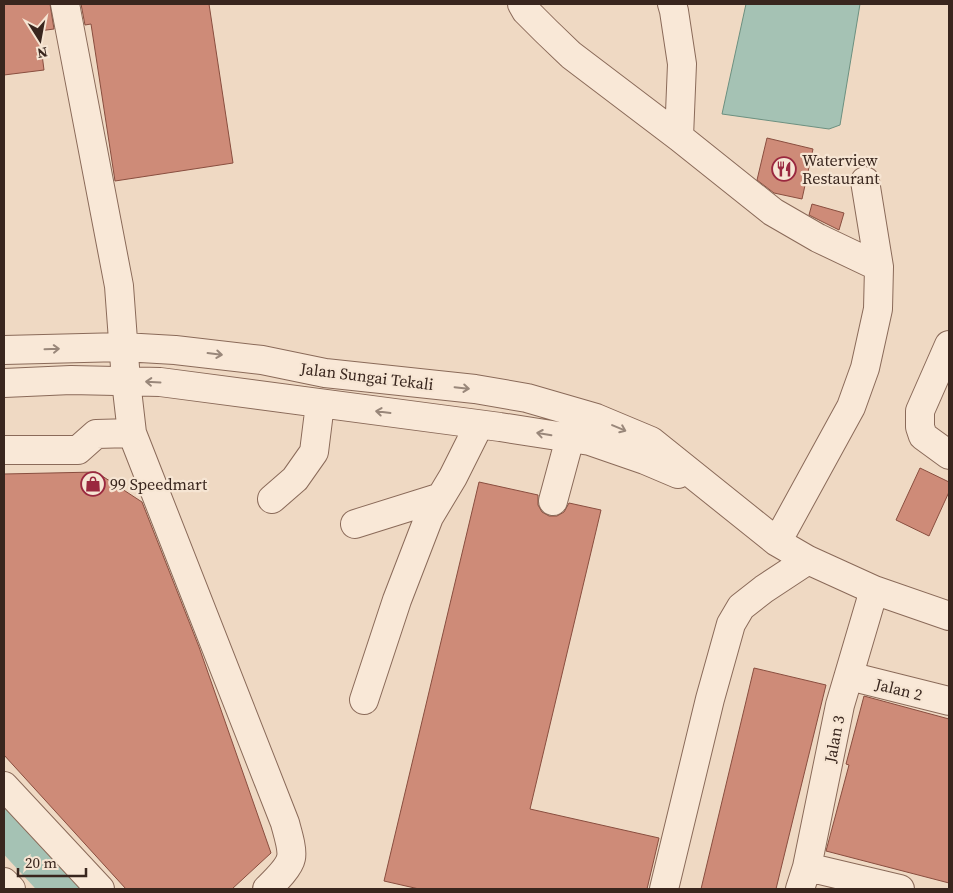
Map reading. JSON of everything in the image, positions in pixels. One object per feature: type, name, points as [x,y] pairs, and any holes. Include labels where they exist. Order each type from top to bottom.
[{"type":"street","points":[[65,4],[120,286],[123,346],[132,433],[290,840],[291,858],[283,873],[267,889]]},
{"type":"street","points":[[522,4],[539,25],[571,55],[679,137],[773,212],[818,238],[879,266]]},
{"type":"street","points":[[672,4],[682,64],[679,137]]},
{"type":"street","points":[[777,542],[850,407],[865,368],[878,309],[879,266],[864,180]]},
{"type":"street","points":[[949,345],[920,411],[920,427],[923,436],[949,455]]},
{"type":"street","name":"Jalan Sungai Tekali","points":[[4,350],[123,346],[176,350],[262,360],[325,373],[475,389],[527,398],[596,418],[651,441],[777,542],[808,560],[874,590],[949,616]]},
{"type":"street","name":"Jalan Sungai Tekali","points":[[4,384],[71,380],[160,382],[570,438],[590,441],[636,457],[707,486]]},
{"type":"street","points":[[272,499],[295,479],[314,452],[320,404]]},
{"type":"street","points":[[364,700],[396,600],[429,517],[453,477],[479,425]]},
{"type":"street","points":[[4,450],[78,450],[96,434],[132,433]]},
{"type":"street","points":[[553,501],[570,438]]},
{"type":"street","points":[[355,524],[441,496]]},
{"type":"street","points":[[664,889],[710,699],[731,624],[741,607],[764,589],[808,560]]},
{"type":"street","name":"Jalan 3","points":[[804,878],[840,705],[874,590]]},
{"type":"street","name":"Jalan 2","points":[[848,676],[949,701]]},
{"type":"street","points":[[4,786],[100,889]]},
{"type":"street","points":[[804,878],[900,889]]},
{"type":"street","points":[[4,882],[11,889]]},
{"type":"shaded area","points":[[746,4],[860,4],[840,125],[829,129],[722,114]]},
{"type":"building","points":[[4,4],[50,4],[54,29],[39,31],[44,70],[4,75]]},
{"type":"building","points":[[81,4],[209,4],[233,163],[115,181],[91,24],[85,25]]},
{"type":"building","name":"Waterview Restaurant","points":[[767,138],[813,149],[802,199],[774,193],[757,180]]},
{"type":"building","points":[[812,204],[844,213],[839,230],[809,215]]},
{"type":"building","points":[[920,468],[949,482],[949,492],[929,536],[896,520]]},
{"type":"building","points":[[96,472],[142,502],[199,647],[271,853],[232,889],[126,889],[4,755],[4,474]]},
{"type":"building","points":[[479,482],[538,495],[538,505],[542,512],[549,516],[557,516],[564,512],[569,503],[601,510],[530,809],[659,838],[647,889],[419,889],[384,881]]},
{"type":"building","points":[[754,668],[826,685],[776,889],[701,889]]},
{"type":"building","points":[[864,696],[949,719],[949,883],[826,851],[849,765],[846,764]]},
{"type":"waterway","points":[[4,825],[63,889]]},
{"type":"place","name":"Waterview Restaurant","points":[[784,169]]},
{"type":"place","name":"99 Speedmart","points":[[93,484]]}]
